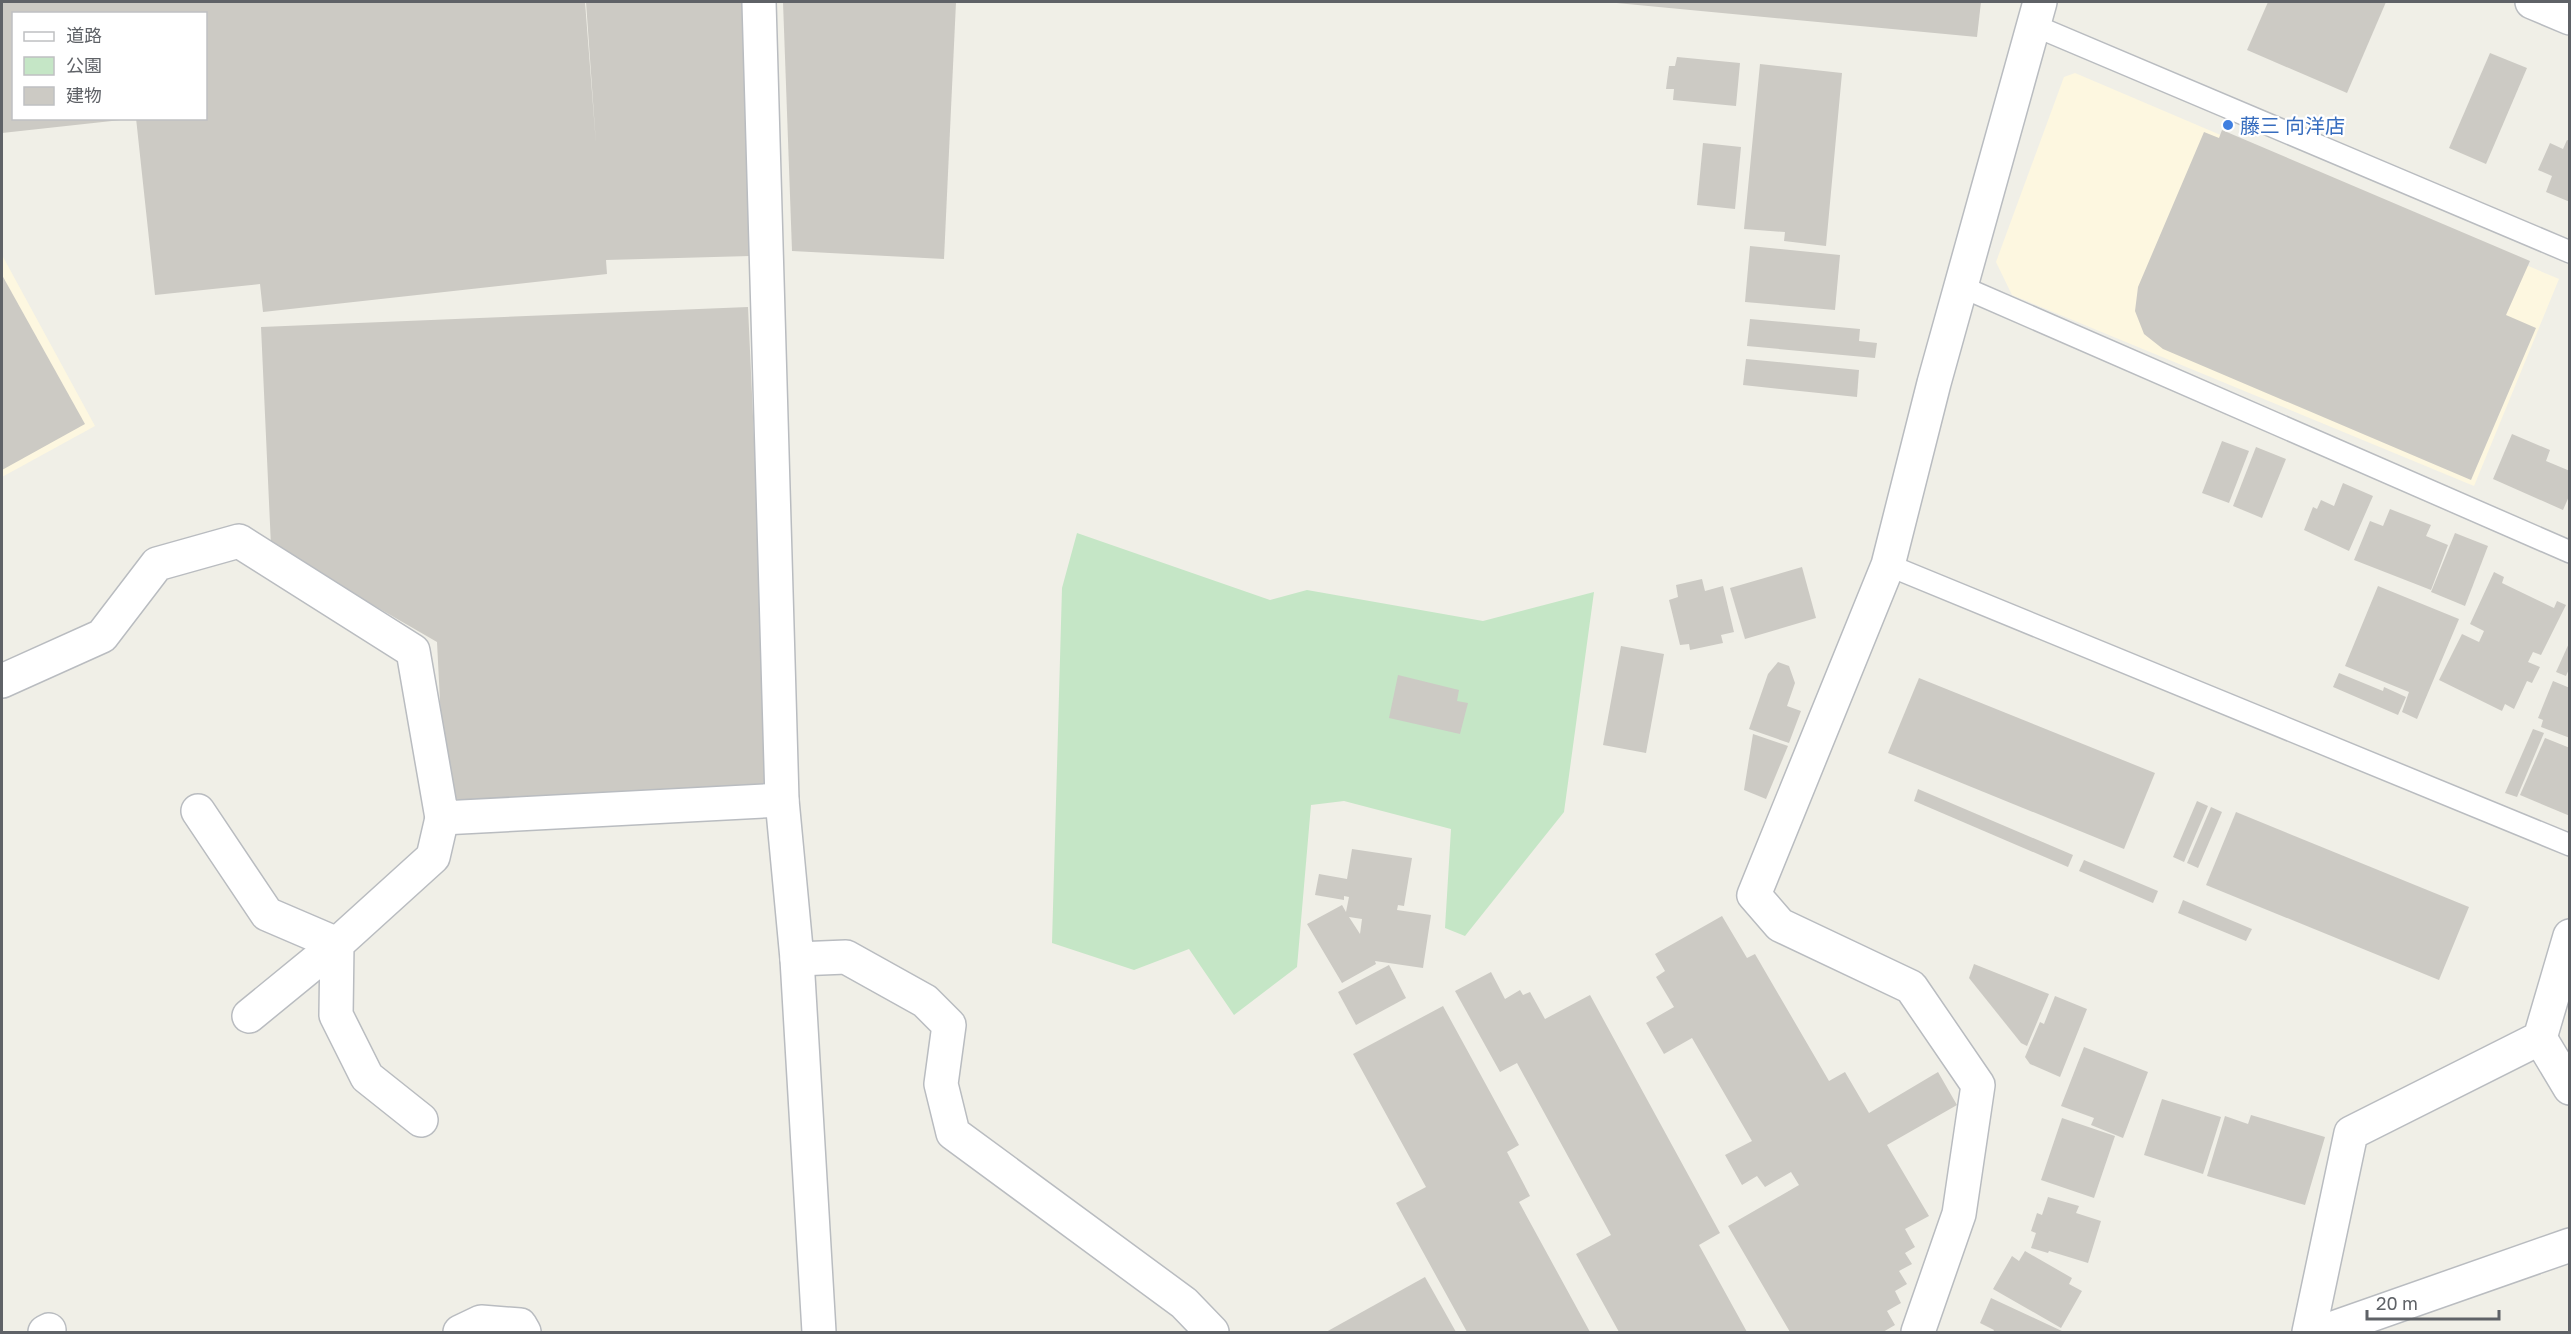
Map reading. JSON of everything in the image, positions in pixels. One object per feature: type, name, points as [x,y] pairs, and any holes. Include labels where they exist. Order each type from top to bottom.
[{"type":"street","points":[[759,2],[782,800],[797,959],[819,1332]]},
{"type":"street","points":[[2532,2],[2570,18]]},
{"type":"street","points":[[1918,1332],[1959,1214],[1978,1085],[1911,987],[1780,925],[1754,895],[1888,565],[1960,286],[2036,14]]},
{"type":"street","points":[[2,681],[102,636],[157,564],[239,541],[412,651],[442,818],[433,857],[337,944],[249,1016]]},
{"type":"street","points":[[442,818],[782,800]]},
{"type":"street","points":[[198,811],[267,914],[337,944]]},
{"type":"street","points":[[2309,1332],[2351,1133],[2540,1038],[2570,936]]},
{"type":"street","points":[[337,944],[336,1016],[367,1077],[421,1120]]},
{"type":"street","points":[[797,959],[846,957],[925,1001],[949,1025],[941,1084],[953,1133],[1184,1303],[1212,1332]]},
{"type":"street","points":[[2540,1038],[2570,1088]]},
{"type":"street","points":[[2322,1332],[2570,1245]]},
{"type":"street","points":[[460,1332],[481,1322],[520,1325],[524,1332]]},
{"type":"lane","points":[[2036,14],[2570,252]]},
{"type":"lane","points":[[1960,286],[2570,552]]},
{"type":"lane","points":[[1888,565],[2570,845]]},
{"type":"shaded area","name":"藤三 向洋店","points":[[2075,73],[2559,279],[2474,486],[2012,295],[1996,262],[2064,77]]},
{"type":"shaded area","points":[[2,255],[95,426],[2,477]]},
{"type":"green space","points":[[1077,533],[1270,600],[1307,590],[1483,621],[1594,592],[1564,812],[1465,936],[1445,928],[1451,829],[1344,801],[1311,805],[1297,967],[1234,1015],[1189,949],[1134,970],[1052,943],[1062,588]]},
{"type":"building","points":[[2,2],[585,2],[596,144],[586,2],[743,2],[750,256],[606,260],[607,274],[263,312],[260,284],[155,295],[136,120],[207,120],[207,12],[12,12],[12,120],[121,120],[2,133]]},
{"type":"building","points":[[783,2],[956,2],[944,259],[792,251]]},
{"type":"building","points":[[1606,2],[1981,2],[1977,37]]},
{"type":"building","points":[[2268,2],[2386,2],[2347,93],[2247,50]]},
{"type":"building","points":[[2490,53],[2527,68],[2486,164],[2449,148]]},
{"type":"building","points":[[1677,57],[1740,63],[1736,106],[1673,100],[1674,89],[1666,89],[1669,66],[1675,66]]},
{"type":"building","points":[[1760,64],[1842,73],[1826,246],[1784,241],[1785,232],[1744,229]]},
{"type":"building","name":"藤三 向洋店","points":[[2222,130],[2530,261],[2506,315],[2536,328],[2471,480],[2163,349],[2144,334],[2135,311],[2138,287],[2204,132],[2219,138]]},
{"type":"building","points":[[2567,140],[2570,141],[2570,202],[2546,192],[2552,176],[2538,170],[2550,143],[2563,149]]},
{"type":"building","points":[[1703,143],[1741,147],[1735,209],[1697,205]]},
{"type":"building","points":[[1750,246],[1840,255],[1835,310],[1745,302]]},
{"type":"building","points":[[2,275],[85,424],[2,470]]},
{"type":"building","points":[[748,307],[770,787],[445,800],[437,642],[271,546],[261,327]]},
{"type":"building","points":[[1750,319],[1860,329],[1859,341],[1877,343],[1875,358],[1747,346]]},
{"type":"building","points":[[1746,359],[1859,370],[1857,397],[1743,385]]},
{"type":"building","points":[[2512,434],[2550,450],[2546,461],[2570,471],[2570,494],[2563,510],[2493,479]]},
{"type":"building","points":[[2222,441],[2249,451],[2229,503],[2202,493]]},
{"type":"building","points":[[2256,447],[2286,459],[2262,518],[2233,506]]},
{"type":"building","points":[[2343,483],[2373,496],[2349,551],[2304,530],[2313,507],[2317,509],[2321,500],[2334,506]]},
{"type":"building","points":[[2390,509],[2431,525],[2426,536],[2448,545],[2431,590],[2354,560],[2370,521],[2383,526]]},
{"type":"building","points":[[2455,533],[2488,546],[2465,606],[2431,592]]},
{"type":"building","points":[[1802,567],[1816,618],[1745,639],[1730,588]]},
{"type":"building","points":[[2494,572],[2504,577],[2502,583],[2554,608],[2557,601],[2566,605],[2541,655],[2533,652],[2528,662],[2540,667],[2532,683],[2527,681],[2514,709],[2505,704],[2502,711],[2439,680],[2462,634],[2479,642],[2484,631],[2470,624]]},
{"type":"building","points":[[1702,579],[1705,591],[1723,586],[1734,632],[1721,635],[1723,643],[1690,650],[1689,644],[1680,645],[1669,600],[1678,597],[1676,585]]},
{"type":"building","points":[[2378,586],[2459,619],[2417,719],[2402,712],[2409,692],[2345,666]]},
{"type":"building","points":[[2570,641],[2570,667],[2566,676],[2556,672]]},
{"type":"building","points":[[1621,646],[1664,654],[1646,753],[1603,745]]},
{"type":"building","points":[[1778,662],[1789,666],[1795,683],[1787,706],[1801,711],[1789,743],[1749,729],[1768,674]]},
{"type":"building","points":[[2339,673],[2383,691],[2384,687],[2406,697],[2398,715],[2333,687]]},
{"type":"building","points":[[1398,675],[1459,690],[1457,701],[1468,703],[1460,734],[1389,718]]},
{"type":"building","points":[[1919,678],[2155,773],[2124,849],[1888,753]]},
{"type":"building","points":[[2553,681],[2570,688],[2570,738],[2541,727],[2543,720],[2538,718]]},
{"type":"building","points":[[2533,729],[2544,733],[2517,797],[2505,793]]},
{"type":"building","points":[[1753,734],[1788,746],[1766,799],[1744,790]]},
{"type":"building","points":[[2545,738],[2570,748],[2570,816],[2520,795]]},
{"type":"building","points":[[1918,789],[2073,855],[2068,867],[1914,801]]},
{"type":"building","points":[[2197,801],[2208,806],[2184,862],[2173,857]]},
{"type":"building","points":[[2211,807],[2222,812],[2198,868],[2187,863]]},
{"type":"building","points":[[2236,812],[2469,907],[2439,980],[2206,885]]},
{"type":"building","points":[[1352,849],[1412,858],[1404,906],[1398,905],[1397,910],[1431,915],[1423,968],[1375,961],[1376,964],[1342,983],[1307,924],[1342,905],[1346,912],[1349,897],[1344,896],[1344,900],[1315,895],[1319,874],[1347,879]],"holes":[[[1349,917],[1362,919],[1360,934]]]},
{"type":"building","points":[[2084,860],[2158,891],[2153,903],[2079,871]]},
{"type":"building","points":[[2183,900],[2252,929],[2246,941],[2178,913]]},
{"type":"building","points":[[1722,916],[1747,958],[1755,954],[1829,1081],[1845,1072],[1869,1113],[1938,1072],[1957,1105],[1887,1145],[1929,1216],[1905,1229],[1915,1247],[1905,1253],[1912,1264],[1899,1271],[1907,1284],[1895,1291],[1901,1303],[1887,1311],[1895,1325],[1883,1332],[1790,1332],[1728,1226],[1799,1185],[1791,1172],[1765,1187],[1757,1176],[1742,1185],[1725,1155],[1752,1141],[1692,1038],[1664,1054],[1646,1023],[1674,1007],[1656,977],[1665,971],[1655,954]]},
{"type":"building","points":[[1974,964],[2049,994],[2027,1046],[2021,1043],[1969,978]]},
{"type":"building","points":[[1389,965],[1406,998],[1356,1025],[1338,992]]},
{"type":"building","points":[[1491,972],[1505,999],[1520,990],[1523,995],[1530,992],[1545,1019],[1590,995],[1720,1233],[1699,1245],[1747,1332],[1619,1332],[1576,1254],[1611,1235],[1517,1063],[1500,1072],[1455,991]]},
{"type":"building","points":[[2055,996],[2087,1009],[2060,1077],[2030,1064],[2025,1057],[2040,1022],[2044,1024]]},
{"type":"building","points":[[1443,1006],[1519,1145],[1507,1152],[1530,1196],[1519,1202],[1590,1332],[1467,1332],[1396,1203],[1426,1187],[1353,1054]]},
{"type":"building","points":[[2084,1047],[2148,1072],[2123,1138],[2091,1125],[2094,1118],[2061,1106]]},
{"type":"building","points":[[2162,1099],[2221,1117],[2203,1174],[2144,1155]]},
{"type":"building","points":[[2251,1115],[2325,1137],[2305,1205],[2207,1176],[2225,1116],[2248,1124]]},
{"type":"building","points":[[2062,1118],[2115,1136],[2094,1198],[2041,1180]]},
{"type":"building","points":[[2048,1197],[2079,1206],[2076,1213],[2101,1221],[2088,1263],[2031,1248],[2036,1233],[2031,1231],[2037,1213],[2042,1215]]},
{"type":"building","points":[[2025,1251],[2072,1278],[2069,1284],[2082,1291],[2061,1328],[1993,1289],[2012,1256],[2019,1261]]},
{"type":"building","points":[[1425,1277],[1456,1332],[1326,1332]]},
{"type":"building","points":[[1991,1298],[2064,1332],[1993,1332],[1994,1330],[1980,1323]]},
{"type":"place","name":"藤三 向洋店","points":[[2228,125]]}]
